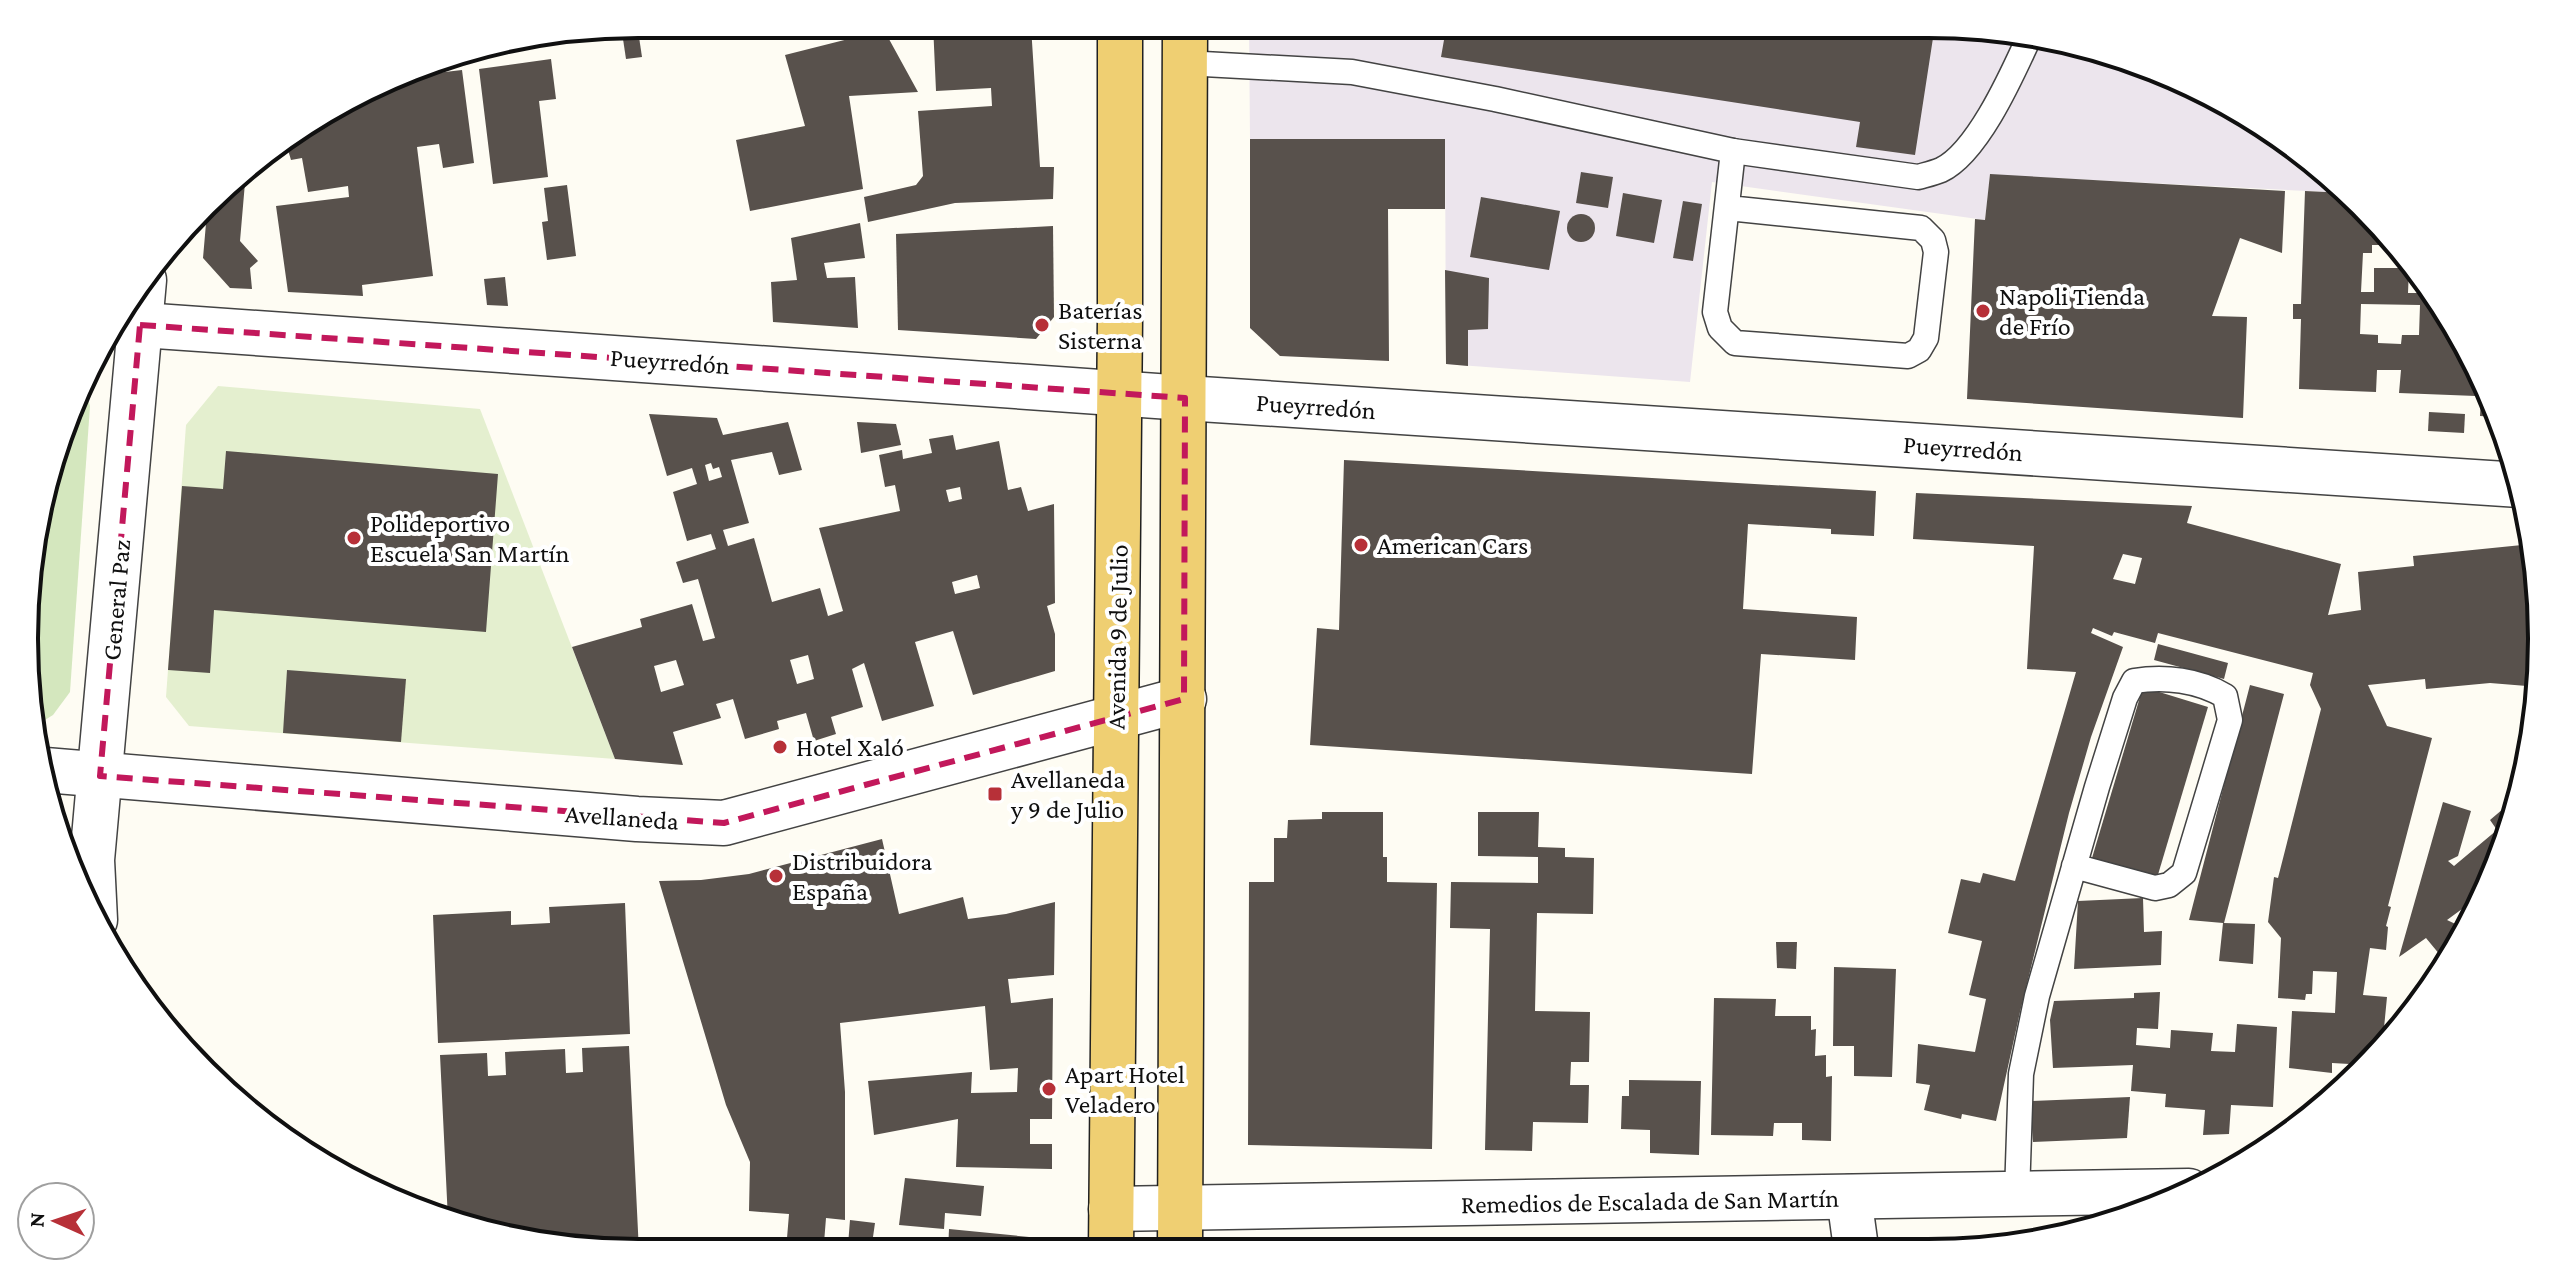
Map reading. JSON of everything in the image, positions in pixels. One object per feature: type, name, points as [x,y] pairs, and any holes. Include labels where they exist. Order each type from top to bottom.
[{"type":"main road","name":"Avenida 9 de Julio","points":[[1111,1230],[1120,392],[1120,38]]},
{"type":"main road","points":[[1180,1229],[1185,44]]},
{"type":"street","name":"Pueyrredón","points":[[127,324],[1185,398],[2508,484]]},
{"type":"street","name":"General Paz","points":[[93,889],[92,860],[100,776],[127,324]]},
{"type":"street","name":"Avellaneda","points":[[53,771],[637,819],[724,823],[1184,699]]},
{"type":"street","name":"Remedios de Escalada de San Martín","points":[[1111,1230],[1849,1197],[2160,1191]]},
{"type":"street","points":[[1849,1197],[1855,1239]]},
{"type":"lane","points":[[1185,44],[1495,99],[1733,151],[1918,177],[1944,169],[1961,153],[2001,100],[2025,46]]},
{"type":"lane","points":[[1728,208],[1921,228],[1933,240],[1936,252],[1926,338],[1919,350],[1908,356],[1735,343],[1720,328],[1715,312],[1733,151]]},
{"type":"lane","points":[[2017,1194],[2021,1074],[2037,996],[2074,866],[2125,698],[2134,681],[2162,678],[2189,682],[2225,696],[2230,720],[2184,873],[2169,885],[2155,888],[2074,866]]},
{"type":"highlighted area","points":[[140,325],[1185,398],[1184,699],[724,823],[100,776]]},
{"type":"shaded area","points":[[1249,38],[1967,39],[2083,58],[2157,84],[2228,118],[2293,162],[2328,192],[1990,175],[1985,220],[1712,182],[1690,382],[1446,364],[1445,139],[1250,139]]},
{"type":"green space","name":"Polideportivo Escuela San Martín","points":[[218,386],[480,409],[615,759],[189,726],[166,697],[186,425]]},
{"type":"green space","points":[[88,400],[70,692],[53,715],[44,721],[39,678],[39,599],[43,560],[58,483]]},
{"type":"building","points":[[639,38],[642,57],[626,59],[623,39]]},
{"type":"building","points":[[852,38],[888,38],[918,92],[849,96],[863,189],[750,211],[736,140],[805,126],[785,55]]},
{"type":"building","points":[[934,38],[1032,38],[1040,167],[1054,167],[1053,199],[955,203],[868,222],[864,197],[916,185],[923,176],[918,111],[992,106],[991,88],[936,91]]},
{"type":"building","points":[[1433,38],[1933,38],[1915,155],[1856,147],[1860,122],[1441,57],[1444,40]]},
{"type":"building","points":[[551,59],[556,99],[539,101],[548,177],[493,184],[479,69]]},
{"type":"building","points":[[462,70],[474,163],[443,168],[439,144],[417,147],[433,276],[362,285],[363,296],[288,292],[276,206],[349,197],[348,186],[308,192],[302,158],[291,160],[288,151],[338,118],[438,73]]},
{"type":"building","points":[[1250,139],[1445,139],[1445,209],[1388,209],[1389,361],[1280,356],[1250,328]]},
{"type":"building","points":[[1581,172],[1613,177],[1608,208],[1576,203]]},
{"type":"building","points":[[1990,174],[2285,191],[2282,253],[2240,238],[2212,316],[2247,317],[2243,418],[1967,399],[1975,219],[1985,220]]},
{"type":"building","points":[[567,185],[576,256],[547,260],[542,222],[548,221],[544,188]]},
{"type":"building","points":[[245,186],[240,241],[258,261],[250,268],[252,289],[230,288],[203,258],[206,222]]},
{"type":"building","points":[[2305,191],[2329,192],[2381,245],[2372,245],[2372,253],[2363,253],[2361,292],[2374,292],[2374,268],[2400,268],[2409,279],[2408,293],[2418,293],[2427,305],[2448,338],[2476,396],[2399,393],[2401,370],[2377,370],[2376,392],[2299,389],[2301,319],[2293,319],[2293,304],[2301,304]],"holes":[[[2361,304],[2420,305],[2419,335],[2402,335],[2401,344],[2378,343],[2378,335],[2360,334]]]},
{"type":"building","points":[[1623,193],[1662,200],[1654,243],[1616,236]]},
{"type":"building","points":[[1481,197],[1560,211],[1549,270],[1470,257]]},
{"type":"building","points":[[1683,201],[1702,204],[1693,261],[1673,258]]},
{"type":"building","points":[[1581,214],[1591,218],[1595,228],[1591,238],[1581,242],[1571,238],[1567,228],[1571,218]]},
{"type":"building","points":[[860,223],[865,258],[824,263],[827,278],[855,277],[858,328],[773,322],[771,282],[797,280],[791,238]]},
{"type":"building","points":[[1053,226],[1054,317],[1036,339],[898,330],[896,234]]},
{"type":"building","points":[[1445,270],[1489,278],[1488,329],[1468,330],[1468,366],[1446,364]]},
{"type":"building","points":[[505,277],[508,306],[487,305],[484,279]]},
{"type":"building","points":[[2429,412],[2465,414],[2464,433],[2428,431]]},
{"type":"building","points":[[649,414],[717,418],[723,435],[788,422],[802,470],[779,475],[772,452],[731,460],[749,523],[723,530],[728,546],[754,538],[772,602],[820,588],[828,616],[843,611],[819,528],[900,511],[895,485],[885,487],[879,455],[902,450],[903,459],[932,453],[929,439],[953,435],[956,450],[999,441],[1008,490],[1021,487],[1028,511],[1054,504],[1055,603],[1047,606],[1055,634],[1055,671],[973,695],[953,631],[915,642],[934,706],[882,721],[864,663],[852,669],[863,707],[831,717],[836,734],[814,741],[806,713],[777,721],[779,729],[745,739],[733,699],[716,704],[721,718],[673,732],[683,765],[615,759],[572,647],[642,627],[640,619],[692,604],[703,641],[715,638],[698,579],[683,583],[676,562],[716,549],[711,534],[687,541],[673,492],[697,484],[692,468],[667,476]],"holes":[[[711,463],[713,469],[719,467],[722,477],[709,481],[705,465]],[[960,487],[962,499],[949,502],[946,490]],[[977,575],[980,588],[955,594],[952,582]],[[808,655],[814,679],[797,684],[790,660]],[[676,660],[684,685],[661,692],[654,666]]]},
{"type":"building","points":[[857,422],[896,424],[901,445],[861,453]]},
{"type":"building","points":[[226,451],[498,474],[486,632],[214,610],[210,673],[168,670],[182,486],[223,489]]},
{"type":"building","points":[[1344,460],[1876,491],[1874,536],[1831,534],[1831,529],[1748,524],[1743,609],[1857,617],[1855,660],[1761,654],[1752,774],[1310,745],[1317,628],[1339,630]]},
{"type":"building","points":[[1916,493],[2192,506],[2187,523],[2341,564],[2328,615],[2361,610],[2358,572],[2414,566],[2413,556],[2520,545],[2527,599],[2526,686],[2490,683],[2426,689],[2425,679],[2368,685],[2387,726],[2432,738],[2388,906],[2391,907],[2386,926],[2386,950],[2370,948],[2363,995],[2387,997],[2384,1028],[2351,1064],[2332,1063],[2332,1073],[2289,1068],[2292,1011],[2335,1013],[2337,972],[2313,971],[2312,994],[2306,994],[2305,1000],[2278,998],[2281,938],[2268,922],[2274,877],[2278,878],[2321,709],[2310,685],[2313,673],[2158,633],[2155,643],[2114,632],[2112,636],[2093,628],[2091,633],[2123,647],[2091,737],[2069,813],[1996,1121],[1962,1114],[1961,1119],[1924,1110],[1930,1085],[1916,1083],[1918,1044],[1975,1052],[1986,999],[1969,995],[1982,941],[1948,933],[1961,879],[1980,883],[1983,873],[2015,881],[2076,672],[2027,669],[2034,546],[1913,539]],"holes":[[[2123,554],[2142,558],[2135,584],[2113,579]]]},
{"type":"building","points":[[2158,644],[2228,663],[2224,679],[2154,660]]},
{"type":"building","points":[[287,670],[406,679],[401,742],[283,733]]},
{"type":"building","points":[[2250,685],[2284,694],[2224,923],[2255,924],[2253,964],[2219,961],[2223,923],[2189,920]]},
{"type":"building","points":[[2143,687],[2208,707],[2157,878],[2092,858]]},
{"type":"building","points":[[2443,802],[2471,811],[2458,856],[2448,861],[2454,866],[2496,830],[2466,904],[2463,910],[2447,920],[2456,924],[2439,953],[2426,938],[2399,957]]},
{"type":"building","points":[[2503,809],[2497,830],[2490,820]]},
{"type":"building","points":[[1322,812],[1383,812],[1383,857],[1387,857],[1387,882],[1437,883],[1432,1149],[1248,1145],[1249,882],[1274,882],[1274,838],[1287,838],[1288,820],[1322,819]]},
{"type":"building","points":[[1478,812],[1539,812],[1538,847],[1565,848],[1565,857],[1594,858],[1593,914],[1537,913],[1535,1011],[1590,1012],[1589,1062],[1571,1062],[1570,1085],[1589,1085],[1588,1123],[1533,1122],[1532,1151],[1485,1150],[1490,929],[1450,928],[1451,882],[1538,883],[1538,857],[1478,856]]},
{"type":"building","points":[[882,839],[899,914],[963,897],[968,919],[1055,902],[1054,975],[1008,979],[1011,1003],[1053,998],[1052,1119],[1030,1119],[1030,1144],[1052,1144],[1052,1169],[956,1167],[958,1119],[874,1135],[868,1081],[972,1072],[971,1093],[1017,1092],[1018,1068],[990,1070],[985,1006],[840,1023],[845,1092],[845,1220],[826,1218],[824,1239],[779,1239],[787,1238],[789,1214],[749,1211],[750,1162],[726,1105],[659,881],[749,874]]},
{"type":"building","points":[[2143,898],[2144,932],[2162,931],[2161,965],[2074,969],[2078,901]]},
{"type":"building","points":[[625,903],[630,1034],[438,1043],[433,915],[511,911],[511,925],[550,923],[549,907]]},
{"type":"building","points":[[1776,942],[1797,942],[1796,969],[1777,968]]},
{"type":"building","points":[[1834,967],[1896,969],[1892,1077],[1854,1076],[1854,1046],[1833,1046]]},
{"type":"building","points":[[2160,992],[2158,1029],[2137,1028],[2136,1045],[2170,1048],[2171,1030],[2213,1033],[2211,1051],[2235,1052],[2237,1024],[2277,1027],[2273,1107],[2231,1105],[2229,1134],[2203,1135],[2205,1110],[2165,1107],[2166,1094],[2131,1091],[2133,1065],[2053,1068],[2050,1020],[2054,1001],[2134,998],[2134,993]]},
{"type":"building","points":[[1714,998],[1776,999],[1775,1016],[1811,1016],[1811,1030],[1816,1029],[1815,1056],[1826,1055],[1826,1077],[1832,1076],[1831,1141],[1802,1140],[1802,1123],[1774,1123],[1773,1136],[1711,1135]]},
{"type":"building","points":[[629,1046],[638,1239],[560,1234],[483,1219],[447,1208],[440,1055],[487,1053],[488,1076],[506,1075],[505,1052],[565,1049],[566,1073],[583,1072],[582,1048]]},
{"type":"building","points":[[1629,1080],[1701,1081],[1699,1155],[1650,1153],[1650,1130],[1621,1129],[1622,1096],[1629,1096]]},
{"type":"building","points":[[2130,1097],[2127,1138],[2033,1142],[2030,1101]]},
{"type":"building","points":[[905,1178],[984,1186],[981,1216],[945,1213],[944,1229],[899,1225]]},
{"type":"building","points":[[850,1220],[875,1223],[873,1239],[848,1239]]},
{"type":"building","points":[[949,1229],[1050,1239],[949,1239]]},
{"type":"place","name":"Napoli Tienda de Frío","points":[[1983,311]]},
{"type":"place","name":"Baterías Sisterna","points":[[1042,325]]},
{"type":"place","name":"Polideportivo Escuela San Martín","points":[[354,538]]},
{"type":"place","name":"American Cars","points":[[1361,545]]},
{"type":"place","name":"Hotel Xaló","points":[[780,747]]},
{"type":"place","name":"Avellaneda y 9 de Julio","points":[[995,794]]},
{"type":"place","name":"Distribuidora España","points":[[776,876]]},
{"type":"place","name":"Apart Hotel Veladero","points":[[1049,1089]]}]
